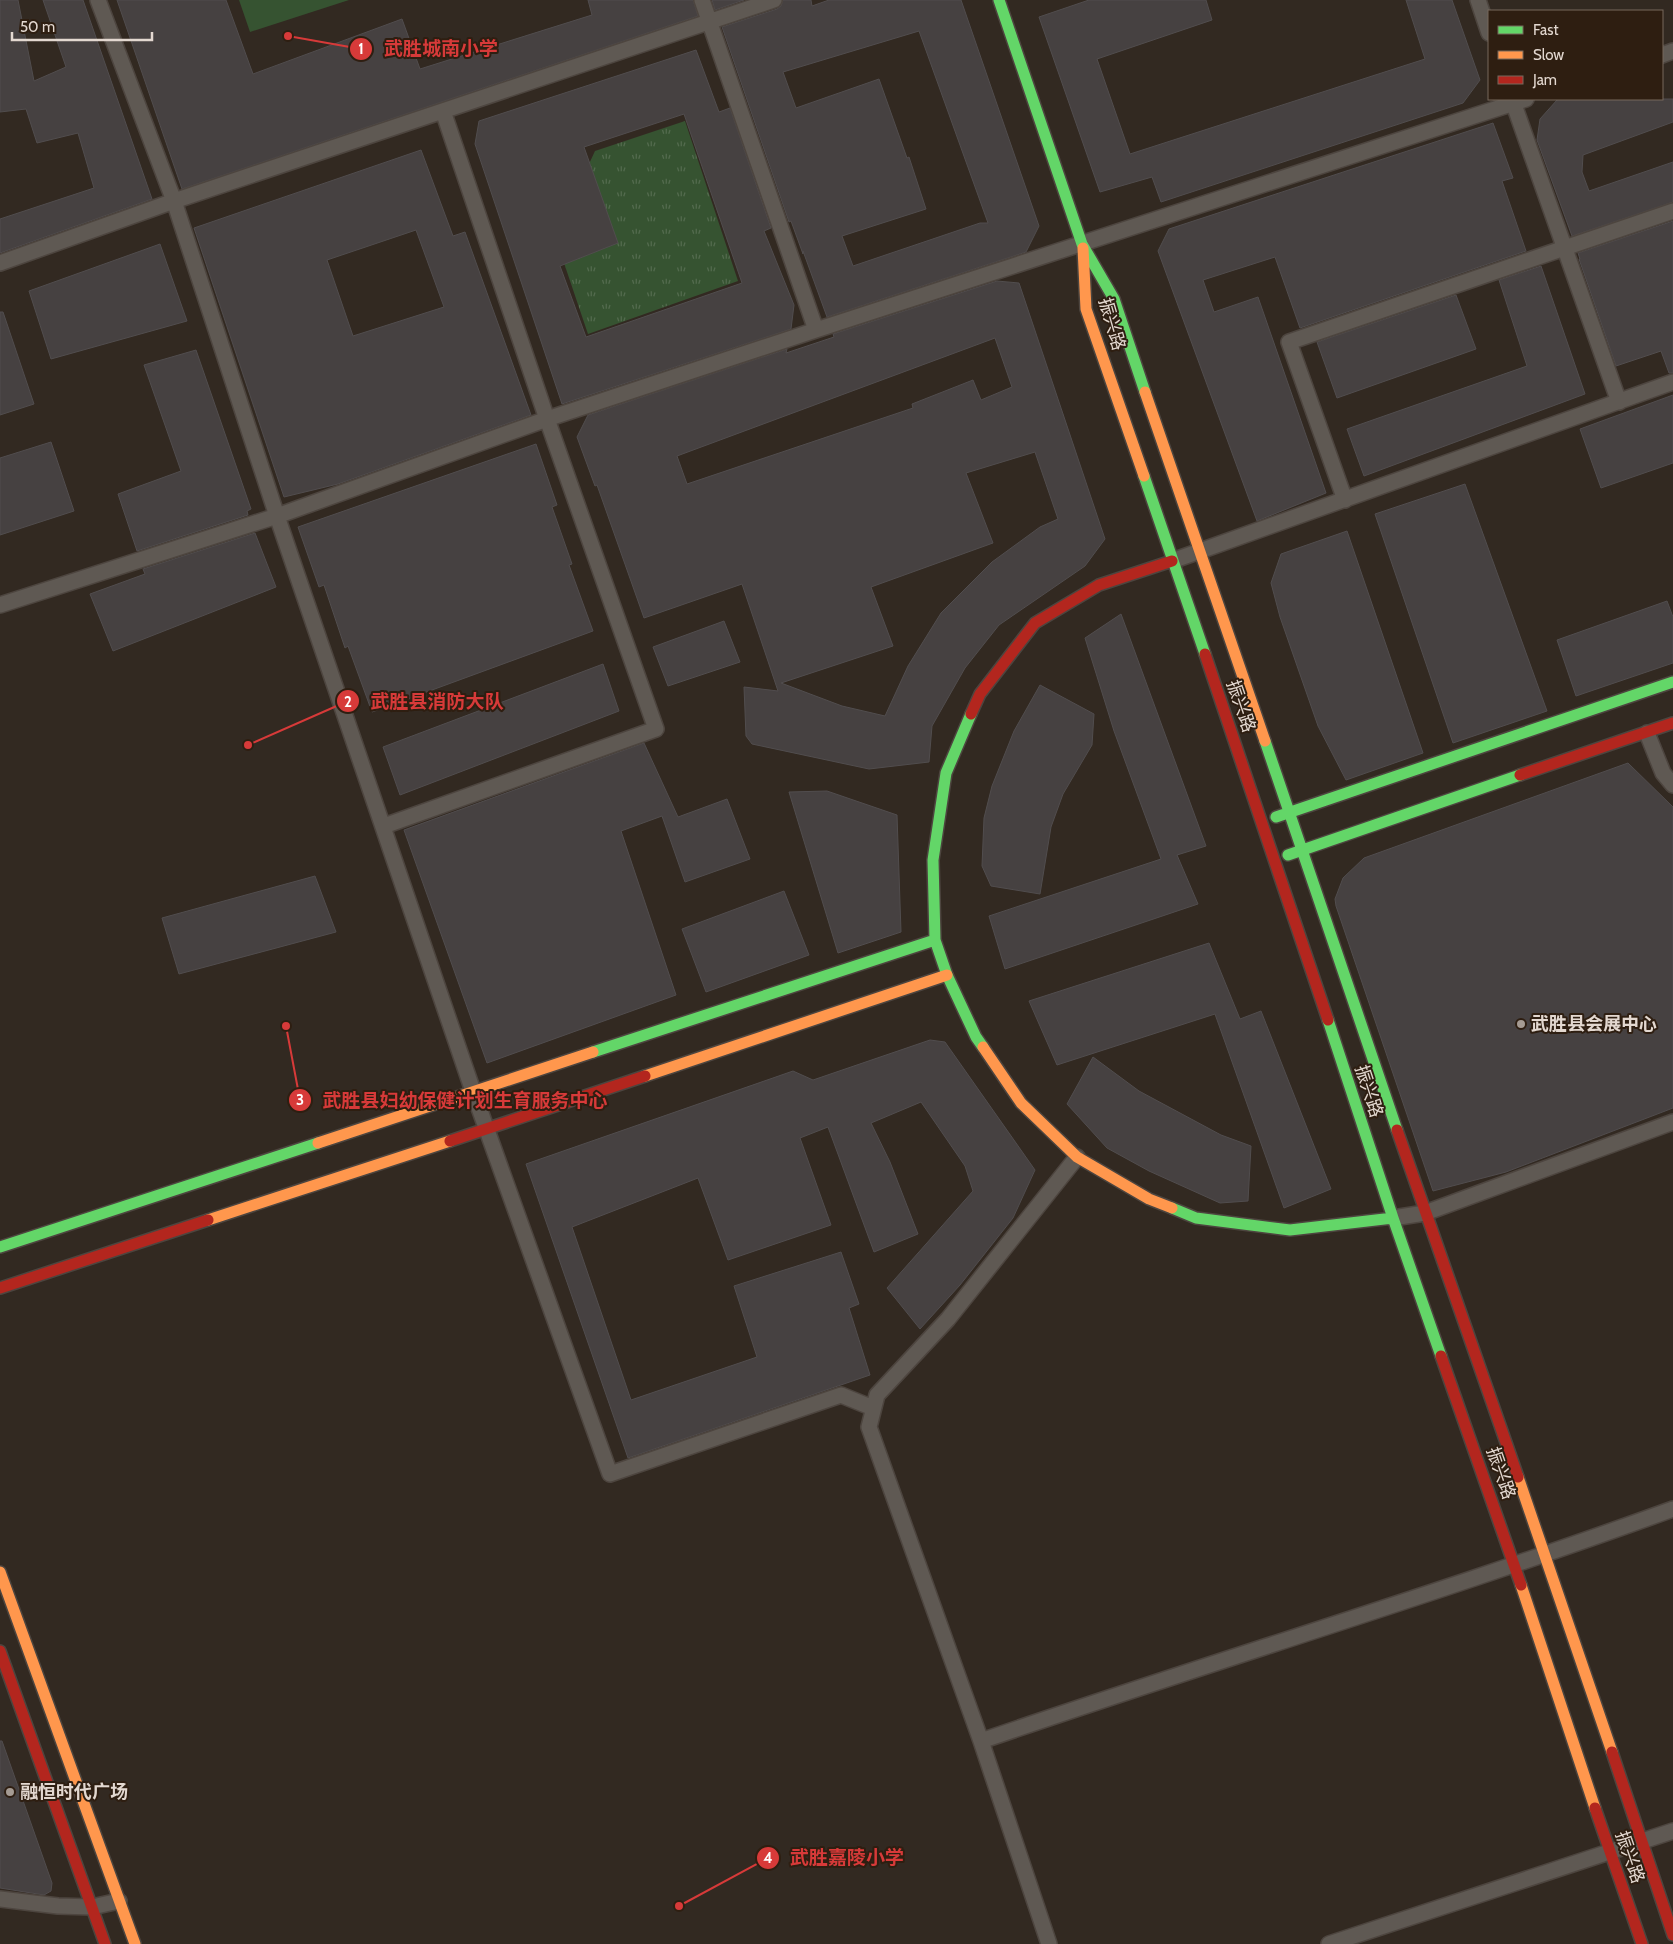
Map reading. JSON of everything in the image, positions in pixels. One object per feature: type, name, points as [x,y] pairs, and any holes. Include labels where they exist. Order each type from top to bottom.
[{"type":"main road","name":"振兴路","points":[[999,0],[1082,244],[1114,299],[1199,552],[1291,814],[1425,1213],[1546,1556],[1673,1935]]},
{"type":"main road","name":"振兴路","points":[[1082,244],[1086,309],[1262,820],[1393,1218],[1515,1566],[1642,1944]]},
{"type":"main road","points":[[1172,561],[1099,585],[1035,623],[980,694],[946,773],[933,860],[935,940],[947,975],[976,1037],[1021,1103],[1077,1157],[1149,1199],[1196,1218],[1290,1230],[1393,1218]]},
{"type":"main road","points":[[1262,820],[1291,814],[1673,682]]},
{"type":"main road","points":[[1275,860],[1673,723]]},
{"type":"main road","points":[[0,1247],[935,940]]},
{"type":"main road","points":[[0,1288],[487,1129],[947,975]]},
{"type":"main road","points":[[0,1572],[135,1944]]},
{"type":"main road","points":[[0,1651],[105,1944]]},
{"type":"street","points":[[98,0],[174,202],[278,516],[473,1091],[610,1474],[841,1395],[873,1408]]},
{"type":"street","points":[[702,0],[816,330]]},
{"type":"street","points":[[0,264],[174,202],[774,0]]},
{"type":"street","points":[[1478,0],[1488,29]]},
{"type":"street","points":[[0,605],[278,516],[547,419],[1518,100],[1565,248],[1619,402]]},
{"type":"street","points":[[384,826],[656,729],[547,419],[443,111]]},
{"type":"street","points":[[1345,500],[1289,342],[1673,211]]},
{"type":"street","points":[[1172,561],[1673,382]]},
{"type":"street","points":[[1647,732],[1663,773],[1673,785]]},
{"type":"street","points":[[1393,1218],[1425,1213],[1673,1122]]},
{"type":"street","points":[[1049,1944],[981,1742],[869,1426],[877,1394],[948,1319],[1077,1157]]},
{"type":"street","points":[[981,1742],[1096,1702],[1546,1556],[1673,1509]]},
{"type":"street","points":[[1329,1944],[1673,1831]]},
{"type":"street","points":[[0,1899],[92,1908],[119,1901]]},
{"type":"green space","points":[[239,0],[349,0],[250,32]]},
{"type":"green space","points":[[685,121],[738,281],[588,334],[537,183],[589,164],[595,151]]},
{"type":"building","points":[[0,0],[18,0],[34,81],[66,67],[43,0],[83,0],[152,199],[0,253],[0,219],[94,188],[78,133],[37,143],[26,109],[0,112]]},
{"type":"building","points":[[117,0],[226,0],[253,74],[402,19],[420,69],[592,15],[588,0],[693,0],[698,16],[182,189]]},
{"type":"building","points":[[712,0],[744,0],[715,10]]},
{"type":"building","points":[[783,0],[811,0],[812,6],[829,0],[961,0],[1039,226],[1026,252],[827,317],[791,221],[789,222],[722,27],[781,6]],"holes":[[[919,31],[988,223],[980,223],[853,266],[842,236],[926,209],[909,157],[907,158],[879,79],[796,108],[783,72]]]},
{"type":"building","points":[[1089,0],[1206,0],[1212,20],[1097,59],[1130,154],[1425,59],[1406,0],[1452,0],[1480,80],[1463,103],[1161,202],[1152,177],[1100,192],[1039,17]]},
{"type":"building","points":[[696,50],[719,112],[730,108],[771,228],[764,231],[794,305],[791,329],[562,404],[475,144],[479,121]],"holes":[[[684,114],[742,283],[586,337],[560,266],[618,243],[584,147]]]},
{"type":"building","points":[[1673,99],[1673,122],[1583,155],[1582,172],[1589,191],[1673,162],[1673,202],[1572,236],[1537,140],[1540,119],[1557,100]]},
{"type":"building","points":[[1493,123],[1513,178],[1502,181],[1526,251],[1300,328],[1275,257],[1203,280],[1214,312],[1258,297],[1326,493],[1257,521],[1158,251],[1169,229]]},
{"type":"building","points":[[421,150],[453,236],[465,232],[531,415],[338,484],[284,497],[194,228]],"holes":[[[416,230],[444,307],[353,336],[327,260]]]},
{"type":"building","points":[[1673,221],[1673,373],[1669,373],[1661,351],[1616,366],[1578,253]]},
{"type":"building","points":[[160,244],[187,321],[51,359],[29,291]]},
{"type":"building","points":[[1541,266],[1585,394],[1364,476],[1347,429],[1527,366],[1499,280]]},
{"type":"building","points":[[997,281],[1019,283],[1105,539],[1085,566],[999,625],[965,668],[932,726],[929,762],[869,769],[752,744],[746,736],[744,687],[778,691],[742,584],[644,618],[597,485],[595,486],[577,437],[588,415],[787,349],[786,353],[834,337],[833,334]],"holes":[[[995,338],[1012,387],[981,400],[973,380],[912,404],[913,408],[687,484],[677,456]],[[1035,452],[1058,519],[1040,527],[992,562],[941,613],[908,666],[885,716],[842,706],[781,683],[893,646],[871,587],[993,543],[966,473]]]},
{"type":"building","points":[[1456,295],[1476,349],[1337,398],[1317,342]]},
{"type":"building","points":[[0,312],[3,312],[34,404],[0,415]]},
{"type":"building","points":[[196,350],[251,509],[247,511],[248,515],[137,551],[118,494],[181,471],[144,365]]},
{"type":"building","points":[[1673,395],[1673,463],[1601,488],[1580,429]]},
{"type":"building","points":[[51,442],[74,511],[0,535],[0,458]]},
{"type":"building","points":[[536,444],[557,505],[552,507],[572,564],[569,565],[593,631],[372,712],[348,646],[345,648],[324,585],[319,587],[298,527]]},
{"type":"building","points":[[1465,484],[1547,711],[1453,743],[1375,514]]},
{"type":"building","points":[[1347,531],[1423,753],[1346,780],[1318,726],[1280,617],[1271,583],[1281,554]]},
{"type":"building","points":[[255,533],[276,587],[113,651],[90,594],[145,574],[143,569]]},
{"type":"building","points":[[1667,601],[1673,617],[1673,663],[1576,696],[1557,640]]},
{"type":"building","points":[[1121,614],[1206,846],[1177,855],[1198,904],[1005,969],[989,916],[1161,859],[1114,731],[1085,638]]},
{"type":"building","points":[[724,621],[740,662],[668,686],[653,647]]},
{"type":"building","points":[[603,664],[619,711],[400,795],[383,747]]},
{"type":"building","points":[[1040,685],[1094,714],[1092,745],[1063,794],[1051,827],[1040,894],[991,886],[982,866],[984,818],[992,786],[1014,731]]},
{"type":"building","points":[[644,743],[678,817],[727,799],[750,859],[685,882],[662,816],[621,831],[676,995],[487,1063],[404,830]]},
{"type":"building","name":"武胜县会展中心","points":[[1628,763],[1673,807],[1673,1108],[1506,1172],[1433,1191],[1336,906],[1335,899],[1343,878],[1364,858]]},
{"type":"building","points":[[827,791],[897,815],[901,932],[838,953],[789,792]]},
{"type":"building","points":[[315,876],[336,932],[179,974],[162,918]]},
{"type":"building","points":[[784,891],[809,955],[706,992],[682,929]]},
{"type":"building","points":[[1209,943],[1240,1019],[1261,1011],[1331,1189],[1284,1208],[1215,1014],[1057,1065],[1029,1001]]},
{"type":"building","points":[[930,1040],[945,1042],[1035,1170],[1013,1218],[960,1285],[920,1329],[887,1288],[973,1191],[965,1166],[921,1102],[871,1123],[890,1162],[918,1234],[874,1252],[828,1127],[800,1138],[831,1225],[728,1260],[698,1178],[572,1227],[631,1400],[757,1357],[734,1286],[841,1252],[859,1304],[849,1308],[870,1375],[628,1458],[526,1164],[793,1071],[813,1080]]},
{"type":"building","points":[[1093,1057],[1139,1091],[1221,1135],[1251,1146],[1248,1201],[1220,1203],[1149,1171],[1107,1148],[1067,1104]]},
{"type":"building","name":"融恒时代广场","points":[[0,1741],[2,1741],[52,1883],[51,1891],[44,1895],[0,1888]]},
{"type":"traffic: fast","points":[[999,0],[1082,244],[1114,299],[1145,392]]},
{"type":"traffic: fast","points":[[1144,476],[1205,654]]},
{"type":"traffic: fast","points":[[1276,817],[1673,682]]},
{"type":"traffic: fast","points":[[971,714],[946,773],[933,860],[935,940],[947,975],[976,1037],[983,1047]]},
{"type":"traffic: fast","points":[[1265,741],[1397,1130]]},
{"type":"traffic: fast","points":[[1288,855],[1520,775]]},
{"type":"traffic: fast","points":[[593,1052],[935,940]]},
{"type":"traffic: fast","points":[[1328,1020],[1393,1218],[1441,1356]]},
{"type":"traffic: fast","points":[[0,1247],[318,1143]]},
{"type":"traffic: fast","points":[[1172,1208],[1196,1218],[1290,1230],[1393,1218]]},
{"type":"traffic: slow","points":[[1083,248],[1086,309],[1144,476]]},
{"type":"traffic: slow","points":[[1145,392],[1265,741]]},
{"type":"traffic: slow","points":[[645,1076],[947,975]]},
{"type":"traffic: slow","points":[[983,1047],[1021,1103],[1077,1157],[1149,1199],[1172,1208]]},
{"type":"traffic: slow","points":[[318,1143],[593,1052]]},
{"type":"traffic: slow","points":[[208,1220],[450,1141]]},
{"type":"traffic: slow","points":[[1518,1477],[1612,1752]]},
{"type":"traffic: slow","points":[[0,1572],[135,1944]]},
{"type":"traffic: slow","points":[[1521,1585],[1595,1808]]},
{"type":"traffic: jam","points":[[971,714],[980,694],[1035,623],[1099,585],[1172,561]]},
{"type":"traffic: jam","points":[[1205,654],[1328,1020]]},
{"type":"traffic: jam","points":[[1520,775],[1673,723]]},
{"type":"traffic: jam","points":[[450,1141],[645,1076]]},
{"type":"traffic: jam","points":[[1397,1130],[1518,1477]]},
{"type":"traffic: jam","points":[[0,1288],[208,1220]]},
{"type":"traffic: jam","points":[[1441,1356],[1521,1585]]},
{"type":"traffic: jam","points":[[0,1651],[105,1944]]},
{"type":"traffic: jam","points":[[1612,1752],[1673,1935]]},
{"type":"traffic: jam","points":[[1595,1808],[1642,1944]]},
{"type":"place","name":"武胜城南小学","points":[[288,36]]},
{"type":"place","name":"武胜县消防大队","points":[[248,745]]},
{"type":"place","name":"武胜县会展中心","points":[[1521,1024]]},
{"type":"place","name":"武胜县妇幼保健计划生育服务中心","points":[[286,1026]]},
{"type":"place","name":"融恒时代广场","points":[[10,1792]]},
{"type":"place","name":"武胜嘉陵小学","points":[[679,1906]]}]
